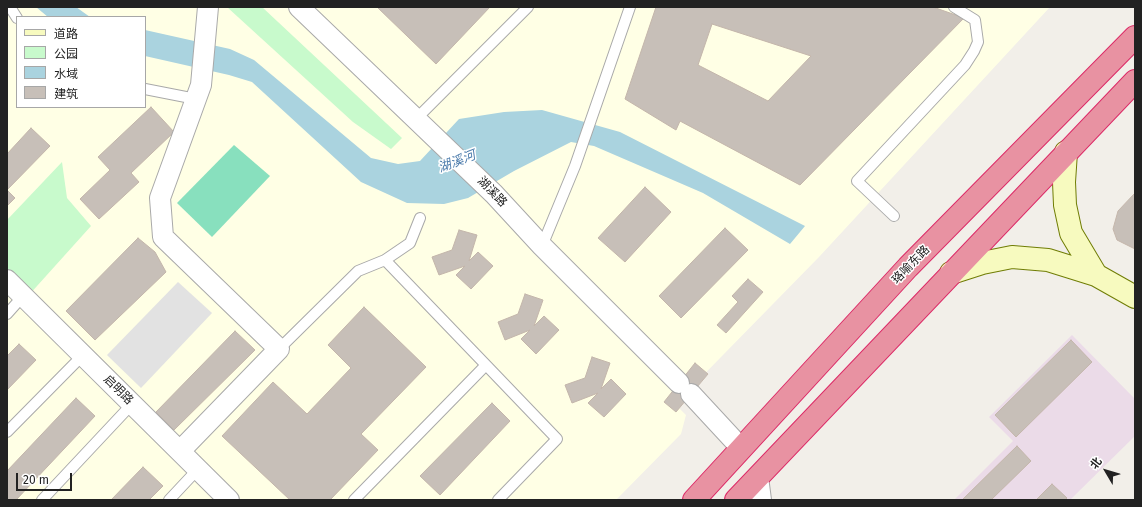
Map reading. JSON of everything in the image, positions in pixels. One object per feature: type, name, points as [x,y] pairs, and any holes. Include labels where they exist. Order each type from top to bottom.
[{"type":"highway","name":"珞喻东路","points":[[694,500],[908,267],[1135,37]]},
{"type":"highway","points":[[736,500],[1135,81]]},
{"type":"street","points":[[180,451],[280,349],[163,237],[160,198],[199,92],[208,7]]},
{"type":"street","name":"湖溪路","points":[[299,7],[494,194],[542,246],[685,388],[742,448]]},
{"type":"street","points":[[1066,152],[1065,205],[1071,233],[1096,275]]},
{"type":"street","points":[[951,273],[982,263],[1012,257],[1048,260],[1096,275],[1135,296]]},
{"type":"street","name":"启明路","points":[[7,280],[229,500]]},
{"type":"street","points":[[758,477],[761,500]]},
{"type":"lane","points":[[10,7],[16,16]]},
{"type":"lane","points":[[416,119],[528,7]]},
{"type":"lane","points":[[542,246],[575,166],[630,7]]},
{"type":"lane","points":[[894,216],[857,181],[965,65],[974,51],[978,42],[975,20],[954,7]]},
{"type":"lane","points":[[146,89],[199,92]]},
{"type":"lane","points":[[280,349],[358,271],[385,260],[410,243],[420,218]]},
{"type":"lane","points":[[385,260],[557,439],[498,500]]},
{"type":"lane","points":[[7,314],[23,296]]},
{"type":"lane","points":[[7,432],[83,356]]},
{"type":"lane","points":[[354,500],[486,365]]},
{"type":"lane","points":[[42,500],[132,404]]},
{"type":"lane","points":[[169,500],[198,469]]},
{"type":"shaded area","points":[[7,7],[1050,7],[819,257],[675,404],[686,415],[681,434],[616,500],[7,500]]},
{"type":"shaded area","points":[[178,282],[212,313],[141,388],[107,355]]},
{"type":"shaded area","points":[[1072,335],[1135,399],[1135,436],[1070,500],[954,500],[1013,441],[989,417]]},
{"type":"green space","points":[[227,7],[262,7],[402,138],[391,149],[353,122]]},
{"type":"green space","points":[[234,145],[270,176],[212,237],[177,203]]},
{"type":"green space","points":[[62,162],[67,198],[91,226],[28,296],[7,276],[7,220]]},
{"type":"water","points":[[36,7],[76,7],[89,16],[47,16]]},
{"type":"water","name":"湖溪河","points":[[146,30],[230,49],[254,60],[371,158],[398,164],[420,161],[459,119],[504,112],[542,110],[620,132],[805,226],[790,244],[703,193],[594,146],[571,142],[514,171],[468,198],[444,204],[407,203],[361,182],[252,82],[229,75],[146,56]]},
{"type":"building","points":[[377,7],[490,7],[436,64]]},
{"type":"building","points":[[656,7],[933,7],[964,18],[800,185],[680,121],[676,130],[625,99]],"holes":[[[712,24],[811,56],[768,101],[698,65]]]},
{"type":"building","points":[[151,107],[174,132],[131,173],[139,182],[99,219],[80,199],[110,170],[98,157]]},
{"type":"building","points":[[31,128],[50,146],[7,190],[7,154]]},
{"type":"building","points":[[645,187],[671,212],[625,262],[598,238]]},
{"type":"building","points":[[7,190],[15,198],[7,206]]},
{"type":"building","points":[[1135,193],[1135,249],[1117,240],[1113,229],[1118,211]]},
{"type":"building","points":[[725,228],[748,250],[681,318],[659,296]]},
{"type":"building","points":[[459,230],[477,235],[469,261],[478,252],[493,266],[471,289],[456,275],[465,266],[439,275],[432,257],[452,250]]},
{"type":"building","points":[[138,238],[155,252],[166,272],[95,340],[66,311]]},
{"type":"building","points":[[748,279],[763,292],[726,333],[717,325],[738,302],[732,296]]},
{"type":"building","points":[[525,294],[543,300],[534,326],[544,316],[559,330],[536,354],[521,339],[530,330],[505,340],[498,322],[518,314]]},
{"type":"building","points":[[364,307],[426,367],[361,434],[378,450],[330,500],[290,500],[222,436],[273,382],[307,414],[351,368],[328,345]]},
{"type":"building","points":[[235,331],[255,350],[174,430],[156,412]]},
{"type":"building","points":[[1071,340],[1092,362],[1016,437],[995,415]]},
{"type":"building","points":[[19,344],[36,360],[7,390],[7,356]]},
{"type":"building","points":[[592,357],[610,363],[601,389],[611,379],[626,394],[604,417],[588,403],[598,393],[572,403],[565,385],[585,378]]},
{"type":"building","points":[[695,363],[708,374],[676,412],[664,402]]},
{"type":"building","points":[[76,398],[95,416],[16,500],[7,500],[7,471]]},
{"type":"building","points":[[492,403],[510,421],[440,495],[420,476]]},
{"type":"building","points":[[1017,446],[1031,461],[991,500],[962,500]]},
{"type":"building","points":[[143,467],[163,486],[149,500],[111,500]]},
{"type":"building","points":[[1052,484],[1067,498],[1065,500],[1036,500]]}]
